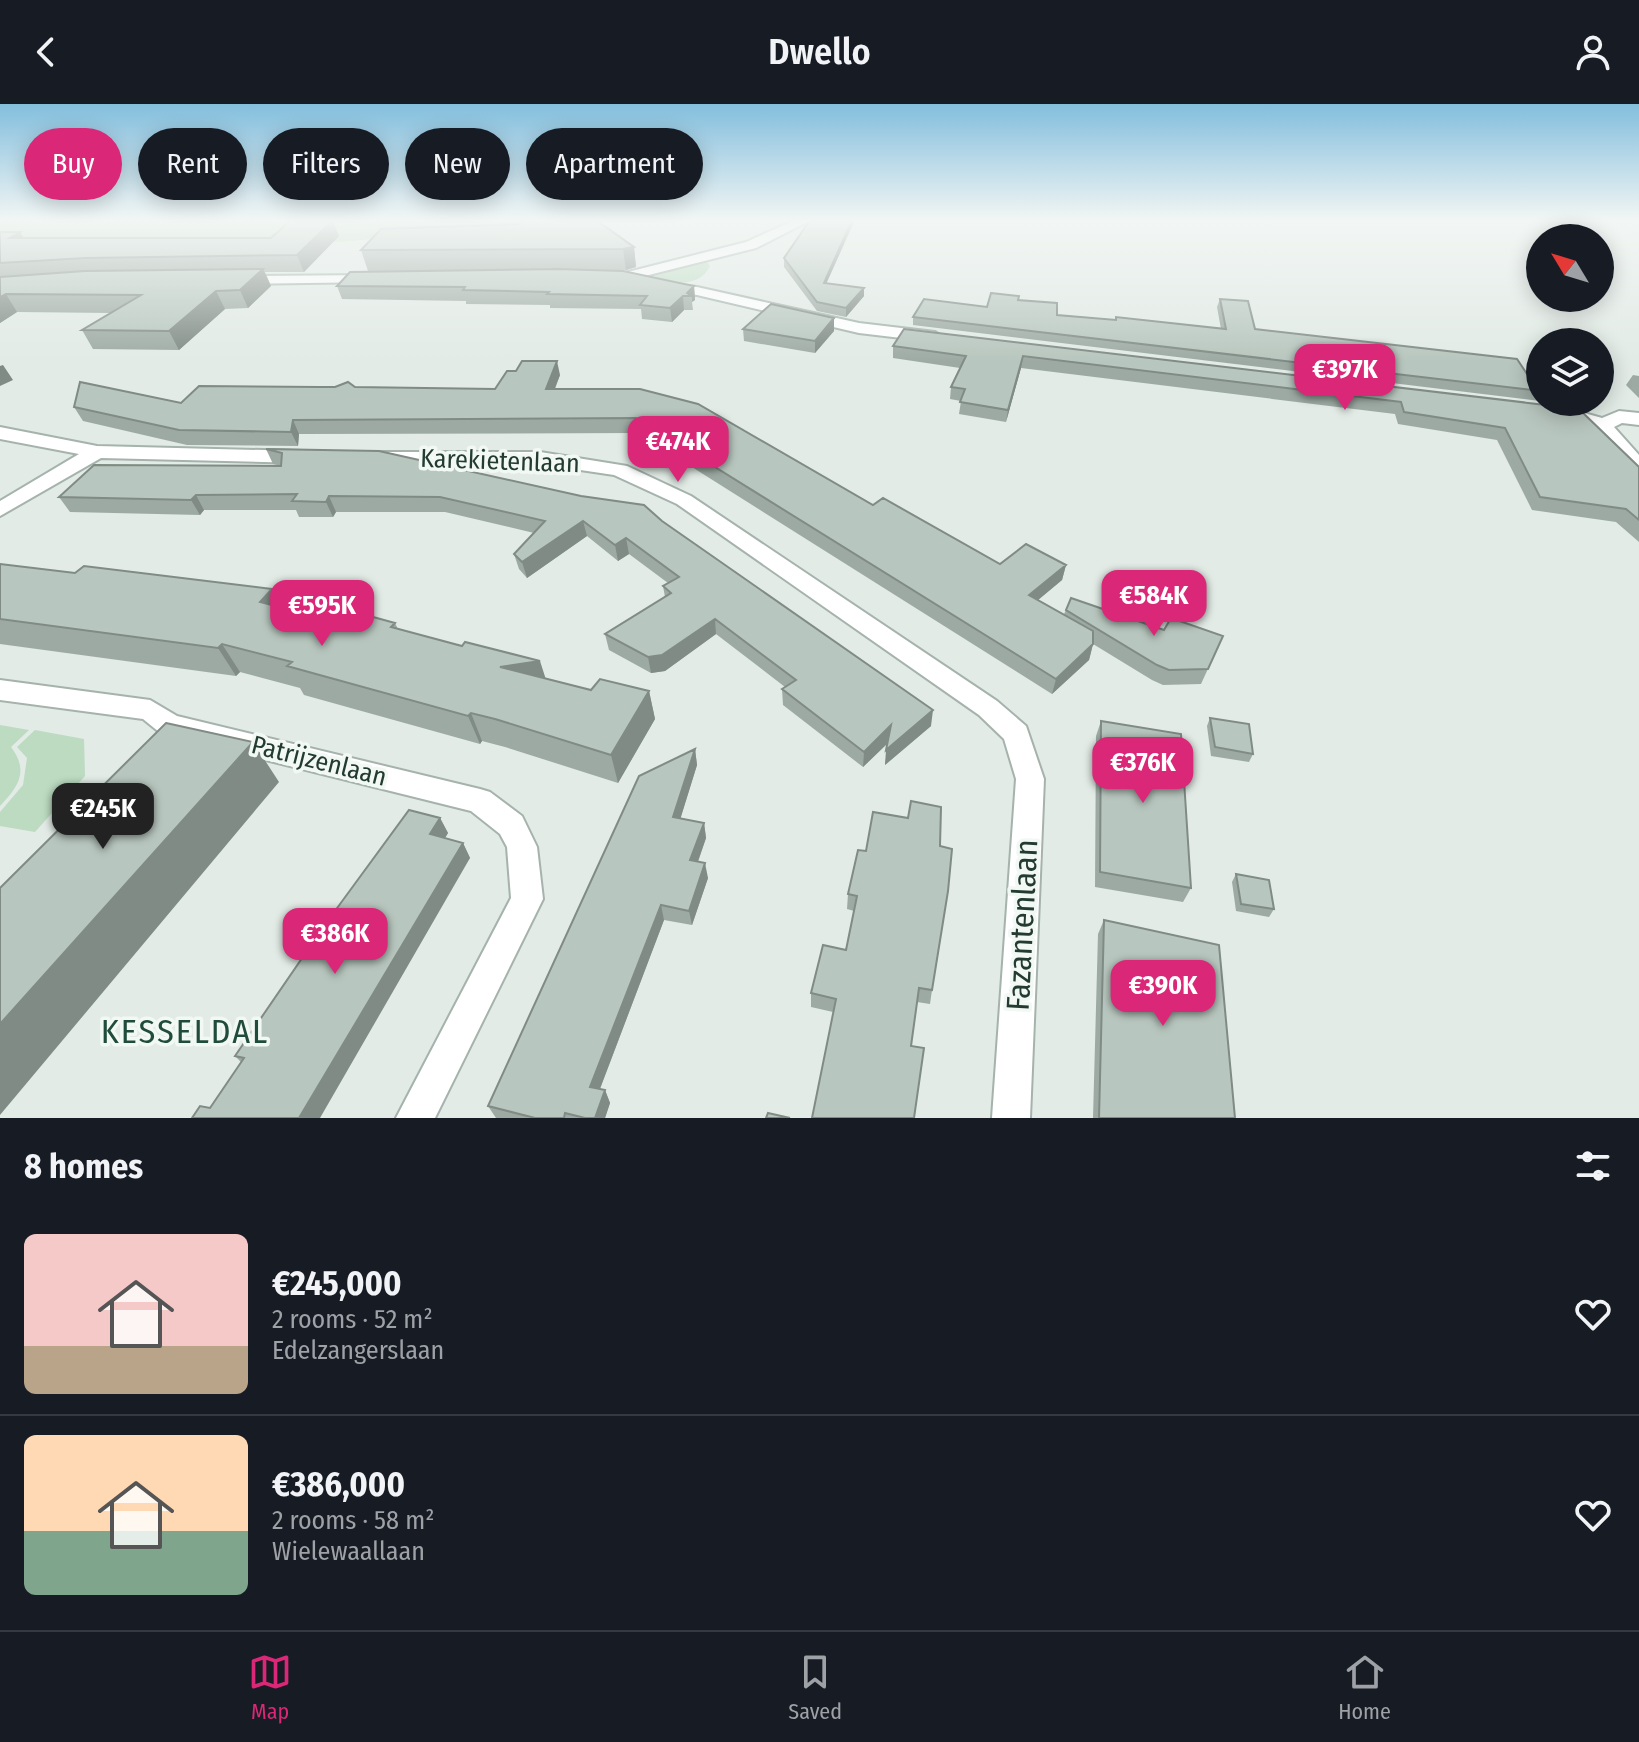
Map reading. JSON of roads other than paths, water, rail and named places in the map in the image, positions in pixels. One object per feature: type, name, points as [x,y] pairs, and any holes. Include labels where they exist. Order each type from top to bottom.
[{"type":"street","points":[[697,291],[717,267]]},
{"type":"street","points":[[713,270],[620,277],[859,328],[946,338]]},
{"type":"street","points":[[219,281],[387,279]]},
{"type":"street","points":[[1578,416],[1604,425],[1619,417],[1639,419]]},
{"type":"street","points":[[1604,425],[1605,431],[1639,466]]},
{"type":"street","points":[[0,433],[97,452],[323,457]]},
{"type":"street","points":[[0,510],[97,452]]},
{"type":"street","name":"Karekietenlaan","points":[[353,458],[540,458],[620,470],[684,500],[988,708],[1016,734]]},
{"type":"street","name":"Patrijzenlaan","points":[[0,690],[150,710],[169,725],[480,801],[511,825],[522,847],[527,899],[415,1118]]},
{"type":"street","points":[[149,747],[169,725]]},
{"type":"street","name":"Fazantenlaan","points":[[1011,1118],[1030,779],[1016,734]]},
{"type":"district","name":"KESSELDAL","points":[[185,1031]]}]
